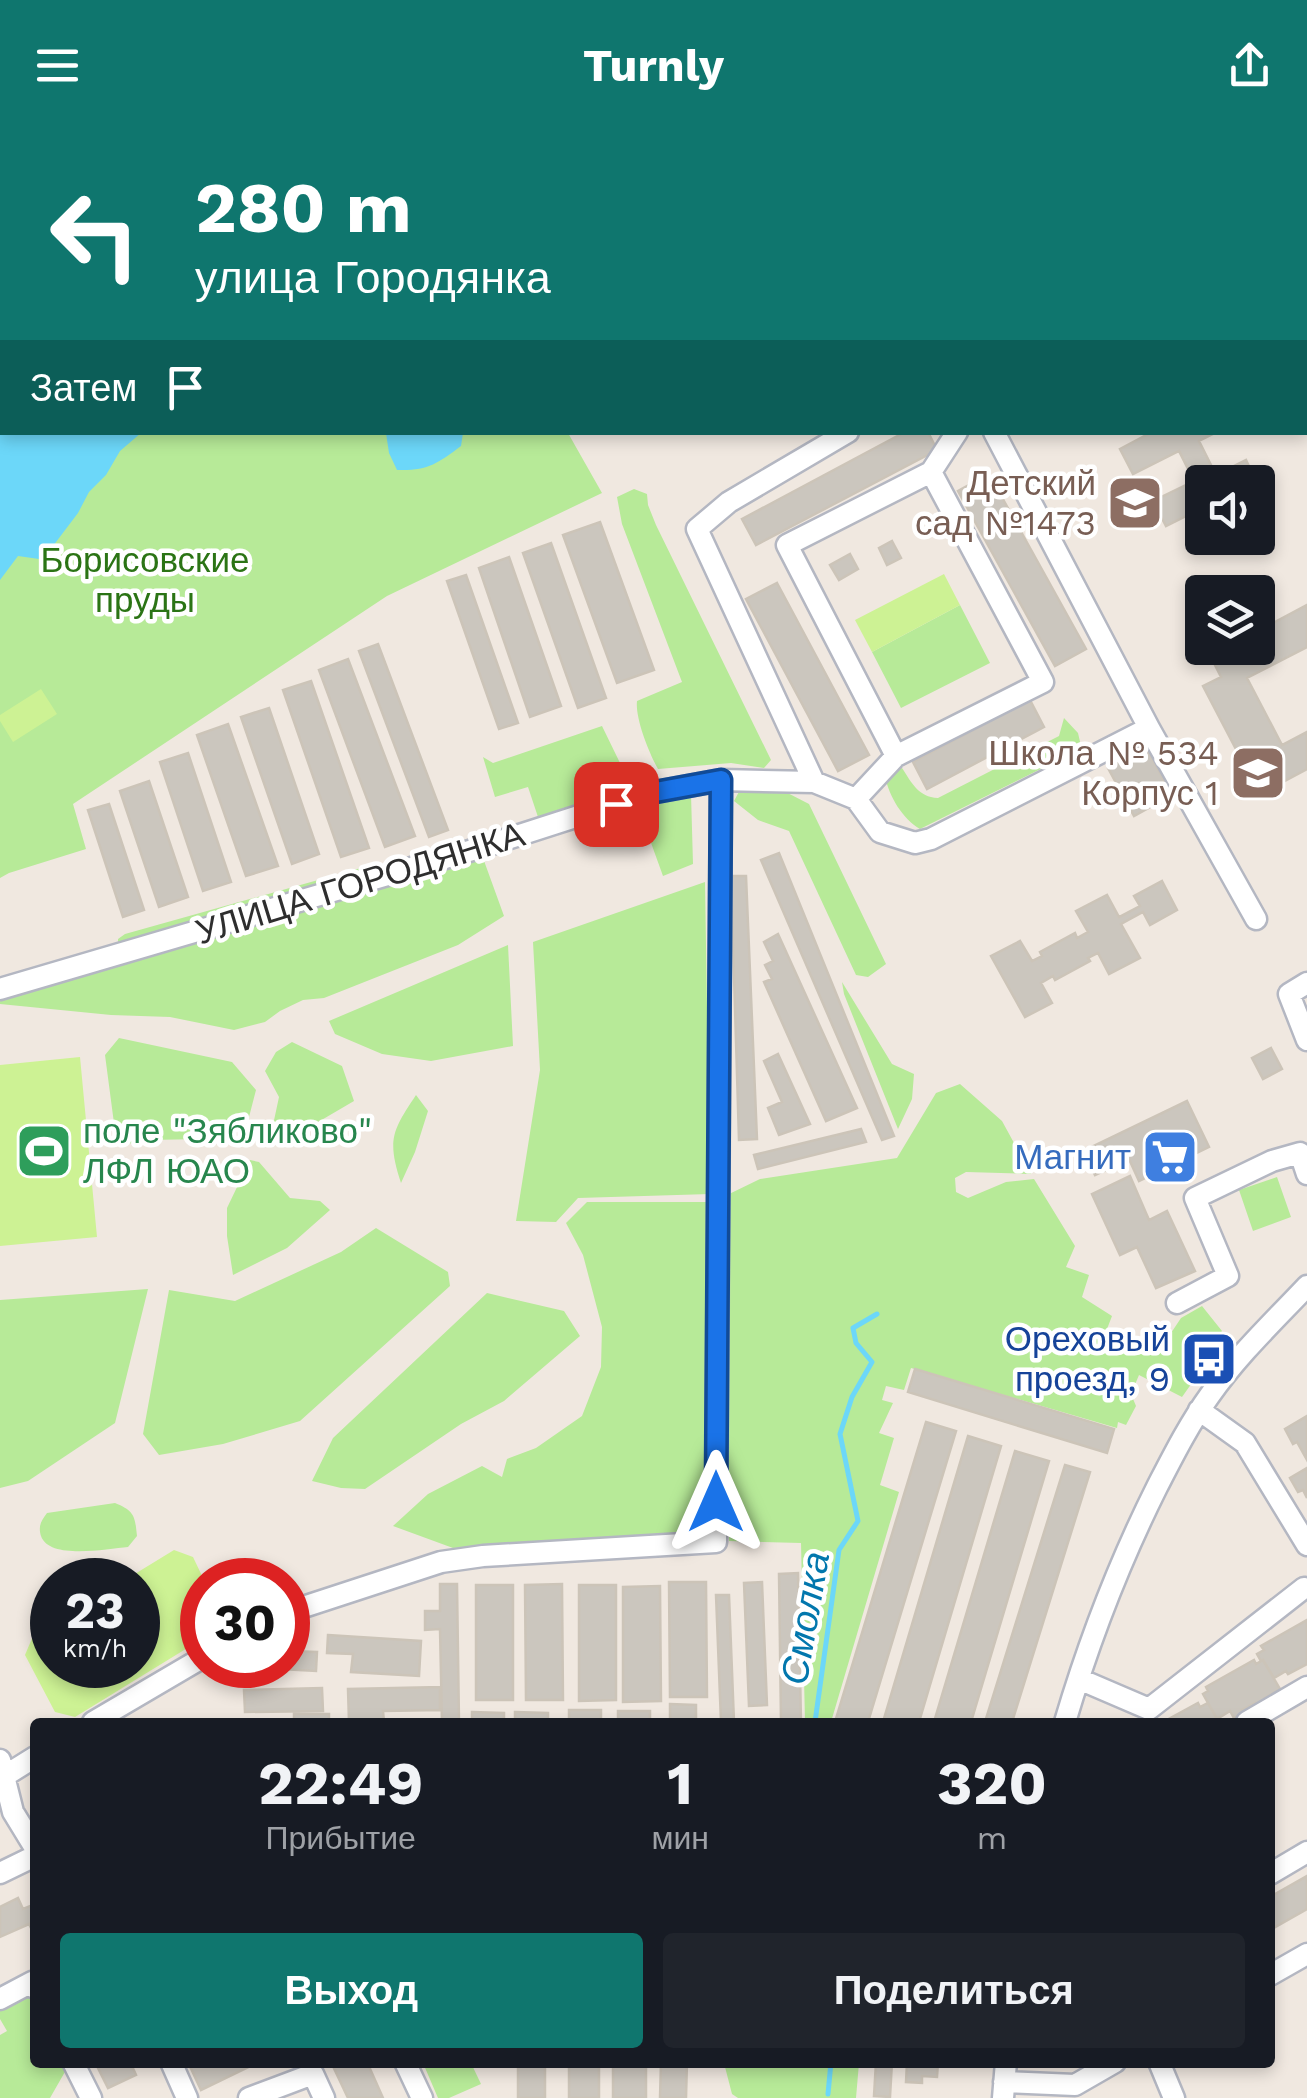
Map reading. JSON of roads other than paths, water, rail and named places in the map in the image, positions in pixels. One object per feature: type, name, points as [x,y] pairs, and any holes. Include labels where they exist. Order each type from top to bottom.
[{"type":"street","points":[[843,435],[729,502],[697,529],[814,782],[856,799],[880,832],[915,843],[931,839],[1149,728]]},
{"type":"street","points":[[896,756],[787,545],[931,472],[955,435]]},
{"type":"street","points":[[996,435],[1149,728],[1256,919]]},
{"type":"street","points":[[856,799],[896,756],[1043,682],[931,472]]},
{"type":"street","points":[[310,1605],[441,1562],[716,1542],[721,780]]},
{"type":"street","name":"УЛИЦА ГОРОДЯНКА","points":[[0,989],[476,849],[650,793],[721,780],[814,782]]},
{"type":"street","points":[[1307,982],[1288,994],[1307,1040]]},
{"type":"street","points":[[1177,1302],[1228,1276],[1195,1198],[1272,1160],[1304,1151],[1307,1174]]},
{"type":"street","points":[[1067,1718],[1098,1620],[1140,1520],[1178,1444],[1250,1346],[1307,1286]]},
{"type":"street","points":[[1200,1410],[1244,1444],[1307,1545]]},
{"type":"street","points":[[1079,1679],[1149,1710],[1304,1588]]},
{"type":"street","points":[[101,1718],[180,1671]]},
{"type":"street","points":[[1254,1718],[1307,1687]]},
{"type":"street","points":[[30,1759],[1,1768],[14,1812],[30,1843]]},
{"type":"street","points":[[1275,1871],[1307,1852]]},
{"type":"street","points":[[0,1856],[30,1853]]},
{"type":"street","points":[[0,1873],[30,1856]]},
{"type":"street","points":[[1275,1972],[1307,1954]]},
{"type":"street","points":[[0,1999],[30,1983]]},
{"type":"street","points":[[75,2068],[90,2098]]},
{"type":"street","points":[[174,2068],[186,2098]]},
{"type":"street","points":[[408,2068],[422,2098]]},
{"type":"street","points":[[1004,2081],[1077,2092],[1094,2068]]},
{"type":"street","points":[[1162,2068],[1174,2098]]},
{"type":"street","points":[[249,2098],[314,2074],[324,2098]]},
{"type":"water","points":[[0,435],[139,435],[120,451],[53,546],[39,559],[18,556],[0,580]]},
{"type":"water","points":[[386,435],[463,435],[461,446],[424,468],[397,470]]},
{"type":"waterway","name":"Смолка","points":[[816,1718],[839,1550],[858,1521],[840,1434],[852,1397],[872,1362],[856,1343],[853,1328],[877,1314]]},
{"type":"waterway","name":"Смолка","points":[[828,2094],[830,2068]]},
{"type":"place","name":"Детский сад №1473","points":[[1135,503]]},
{"type":"place","name":"Школа № 534 Корпус 1","points":[[1258,773]]},
{"type":"place","name":"поле \"Зябликово\" ЛФЛ ЮАО","points":[[44,1151]]},
{"type":"place","name":"Магнит","points":[[1170,1157]]},
{"type":"place","name":"Ореховый проезд, 9","points":[[1209,1359]]},
{"type":"park label","name":"Борисовские пруды","points":[[145,580]]}]
